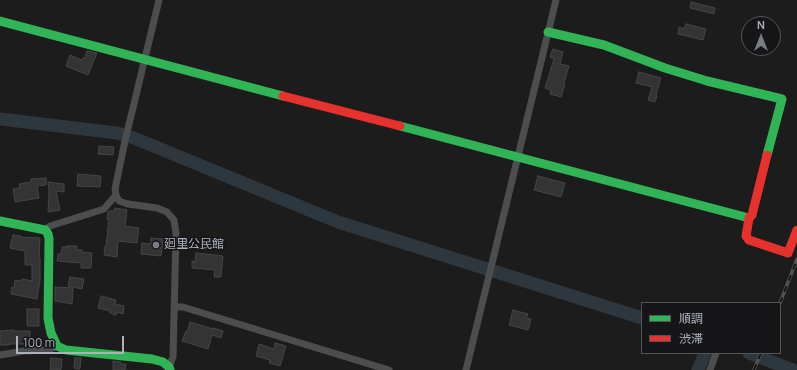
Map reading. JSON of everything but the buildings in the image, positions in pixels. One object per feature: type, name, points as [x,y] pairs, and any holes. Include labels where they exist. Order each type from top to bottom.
[{"type":"street","points":[[45,230],[49,239],[48,318],[51,334],[57,346],[66,350],[152,359],[163,362],[170,368],[173,357],[176,233],[174,220],[167,212],[157,208],[128,204],[119,201],[116,196],[115,189],[144,59],[159,0]]},
{"type":"street","points":[[466,370],[556,0]]},
{"type":"street","points":[[0,21],[749,218]]},
{"type":"street","points":[[548,32],[604,45],[665,68],[708,81],[782,99],[752,215],[749,218],[746,236],[749,240],[788,253],[797,230]]},
{"type":"street","points":[[0,221],[45,230],[50,226],[104,209],[116,196]]},
{"type":"street","points":[[174,307],[183,307],[389,370]]},
{"type":"street","points":[[0,355],[24,351],[48,350],[57,346]]},
{"type":"street","points":[[710,370],[716,354]]},
{"type":"waterway","points":[[0,119],[117,133],[134,138],[338,222],[641,318]]},
{"type":"waterway","points":[[698,370],[705,354]]},
{"type":"waterway","points":[[752,354],[793,370]]},
{"type":"railway","points":[[780,302],[797,259]]},
{"type":"railway","points":[[754,370],[761,354]]},
{"type":"traffic: fast","points":[[0,21],[283,96]]},
{"type":"traffic: fast","points":[[548,32],[604,45],[665,68],[707,81],[782,99],[767,155]]},
{"type":"traffic: fast","points":[[400,126],[749,218]]},
{"type":"traffic: fast","points":[[0,221],[45,230],[48,234],[48,318],[51,333],[57,346],[66,350],[152,359],[163,362],[169,367],[170,370]]},
{"type":"traffic: jam","points":[[283,96],[400,126]]},
{"type":"traffic: jam","points":[[767,155],[752,215],[749,218],[746,236],[749,240],[788,253],[797,230]]},
{"type":"place","name":"廻里公民館","points":[[156,245]]}]
